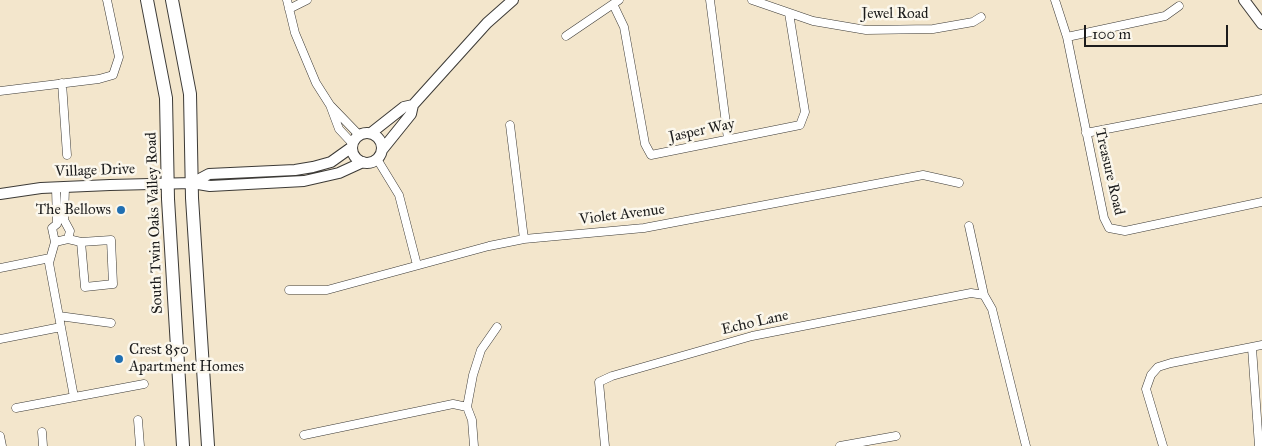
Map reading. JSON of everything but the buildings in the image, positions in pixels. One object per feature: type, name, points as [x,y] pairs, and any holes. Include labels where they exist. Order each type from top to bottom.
[{"type":"main road","name":"South Twin Oaks Valley Road","points":[[147,0],[166,98],[168,184],[183,446]]},
{"type":"main road","points":[[172,0],[190,94],[192,183],[208,446]]},
{"type":"street","points":[[0,91],[99,79],[112,74],[119,57],[107,0]]},
{"type":"street","points":[[287,0],[305,60],[316,83],[354,142],[356,158],[363,162],[380,154],[411,114],[413,105],[487,23],[513,0]]},
{"type":"street","points":[[289,9],[307,0]]},
{"type":"street","points":[[710,0],[728,139]]},
{"type":"street","name":"Jewel Road","points":[[752,0],[813,21],[866,30],[933,29],[973,22],[981,17]]},
{"type":"street","name":"Treasure Road","points":[[1055,0],[1067,37],[1104,218],[1110,228],[1117,231],[1262,202]]},
{"type":"street","points":[[1244,0],[1262,24]]},
{"type":"street","points":[[566,36],[616,2]]},
{"type":"street","name":"Jasper Way","points":[[616,2],[624,27],[645,144],[651,155],[800,124],[805,112],[789,13]]},
{"type":"street","points":[[1067,37],[1165,16],[1179,6]]},
{"type":"street","points":[[62,83],[67,155]]},
{"type":"street","points":[[1086,133],[1262,99]]},
{"type":"street","points":[[354,142],[371,133],[404,107],[413,105]]},
{"type":"street","points":[[510,125],[524,239]]},
{"type":"street","points":[[371,133],[381,141],[380,154],[399,195],[417,265]]},
{"type":"street","name":"Village Drive","points":[[192,183],[209,174],[295,170],[313,167],[331,162],[354,142]]},
{"type":"street","name":"Village Drive","points":[[0,194],[60,188],[192,183],[210,186],[304,181],[340,173],[363,162]]},
{"type":"street","name":"Violet Avenue","points":[[289,290],[327,290],[489,246],[524,239],[644,228],[923,175],[960,183]]},
{"type":"street","points":[[60,188],[64,220],[70,231],[68,240]]},
{"type":"street","points":[[60,188],[57,224],[52,228],[55,242],[49,263],[74,397]]},
{"type":"street","points":[[969,226],[984,295],[992,309],[1026,446]]},
{"type":"street","points":[[55,242],[68,240],[81,242],[111,240],[113,284],[85,286],[81,242]]},
{"type":"street","points":[[0,268],[50,258]]},
{"type":"street","name":"Echo Lane","points":[[605,446],[599,382],[612,376],[752,336],[971,292],[984,295]]},
{"type":"street","points":[[59,316],[111,323]]},
{"type":"street","points":[[0,339],[60,327]]},
{"type":"street","points":[[474,446],[472,420],[467,407],[473,375],[481,350],[497,328]]},
{"type":"street","points":[[1163,446],[1146,389],[1151,375],[1158,367],[1262,346]]},
{"type":"street","points":[[1252,348],[1259,446]]},
{"type":"street","points":[[16,408],[144,384]]},
{"type":"street","points":[[304,435],[453,404],[467,407]]},
{"type":"street","points":[[138,420],[140,446]]},
{"type":"street","points":[[42,432],[43,446]]},
{"type":"street","points":[[840,446],[896,436]]},
{"type":"place","name":"The Bellows","points":[[121,210]]},
{"type":"place","name":"Crest 850 Apartment Homes","points":[[119,359]]}]
